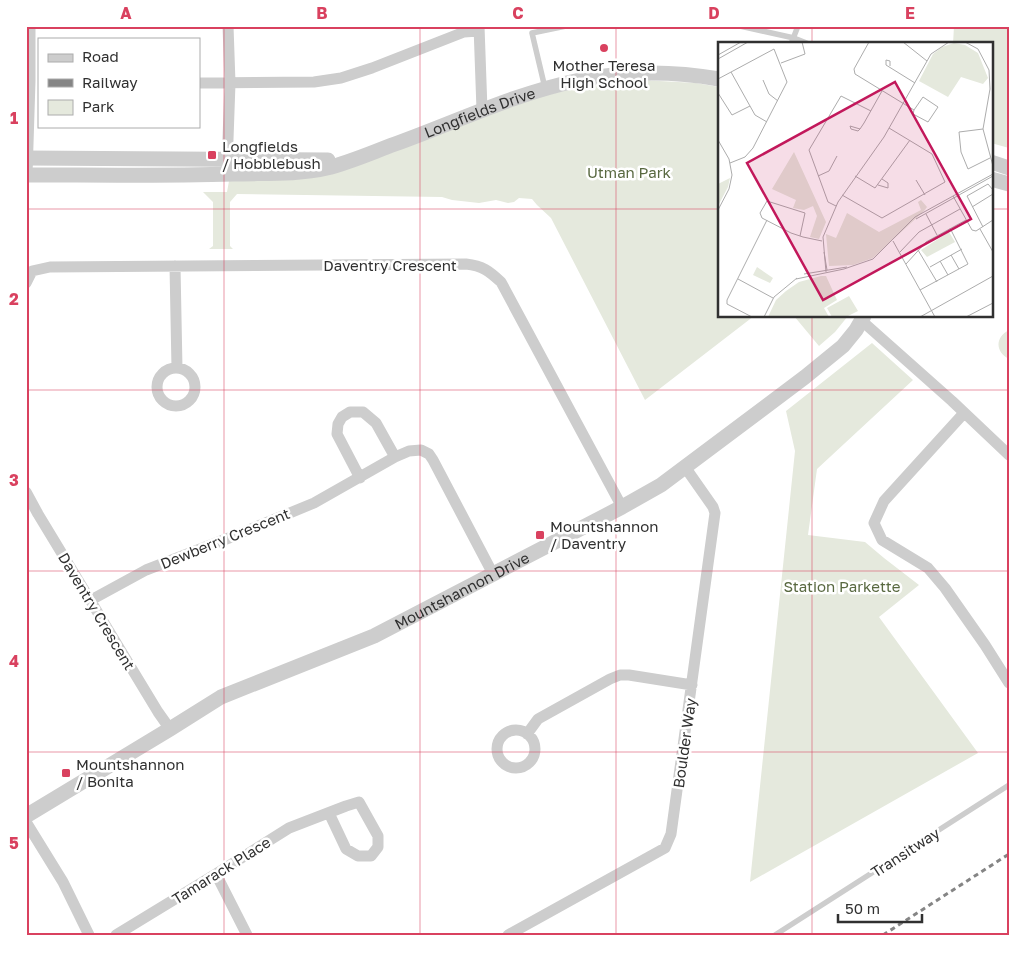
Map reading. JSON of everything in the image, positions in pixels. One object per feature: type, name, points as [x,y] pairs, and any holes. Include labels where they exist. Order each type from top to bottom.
[{"type":"street","points":[[27,175],[35,81],[30,26]]},
{"type":"street","points":[[226,167],[230,83],[228,26]]},
{"type":"street","points":[[200,82],[314,82],[341,78],[464,32],[479,29],[482,110]]},
{"type":"street","name":"Longfields Drive","points":[[27,175],[226,167],[362,157],[482,110],[545,89],[580,80],[623,74],[664,73],[718,79]]},
{"type":"street","name":"Longfields Drive","points":[[27,158],[226,167]]},
{"type":"street","points":[[992,162],[1009,168]]},
{"type":"street","points":[[992,178],[1009,184]]},
{"type":"street","name":"Daventry Crescent","points":[[26,283],[32,271],[50,267],[466,264],[478,266],[490,272],[501,282],[622,507]]},
{"type":"street","points":[[176,266],[177,368]]},
{"type":"street","points":[[863,318],[1009,455]]},
{"type":"street","name":"Mountshannon Drive","points":[[26,816],[221,697],[374,636],[661,485],[834,354],[849,339],[863,318]]},
{"type":"street","points":[[360,478],[336,434],[342,417],[350,412],[363,412],[376,423],[395,457]]},
{"type":"street","points":[[964,413],[884,501],[874,523],[882,540],[928,568],[945,588],[1009,683]]},
{"type":"street","name":"Dewberry Crescent","points":[[91,600],[146,570],[314,503],[395,457],[409,451],[422,450],[429,454],[493,574]]},
{"type":"street","name":"Boulder Way","points":[[508,935],[665,848],[671,834],[715,514],[713,507],[685,467]]},
{"type":"street","name":"Daventry Crescent","points":[[26,492],[170,729]]},
{"type":"street","points":[[527,734],[538,719],[620,675],[629,674],[692,685]]},
{"type":"street","name":"Tamarack Place","points":[[116,935],[288,828],[359,802],[378,836],[378,847],[371,856],[358,856],[346,849],[329,813]]},
{"type":"street","points":[[26,822],[63,882],[89,935]]},
{"type":"street","points":[[216,874],[246,935]]},
{"type":"lane","points":[[545,89],[532,33],[566,26]]},
{"type":"lane","points":[[740,26],[792,41],[798,26]]},
{"type":"lane","name":"Transitway","points":[[775,935],[1009,785]]},
{"type":"green space","points":[[954,26],[1009,26],[1009,148],[992,143],[992,42],[953,42]]},
{"type":"green space","name":"Utman Park","points":[[641,80],[696,83],[718,87],[718,318],[751,318],[645,400],[551,218],[532,199],[519,198],[514,202],[508,203],[496,200],[479,203],[442,197],[237,194],[230,202],[230,246],[233,249],[209,249],[213,246],[213,202],[203,192],[227,192],[229,181],[295,179],[537,97],[595,84]]},
{"type":"green space","points":[[796,318],[846,318],[835,332],[819,346]]},
{"type":"green space","points":[[1009,330],[1009,359],[1001,352],[998,344],[1004,333]]},
{"type":"green space","name":"Station Parkette","points":[[872,343],[913,380],[817,469],[808,535],[865,542],[919,585],[879,617],[978,753],[750,882],[795,451],[786,411]]},
{"type":"railway","points":[[883,935],[1009,854]]},
{"type":"place","name":"Mother Teresa High School","points":[[604,48]]},
{"type":"place","name":"Longfields / Hobblebush","points":[[212,155]]},
{"type":"place","name":"Mountshannon / Daventry","points":[[540,535]]},
{"type":"place","name":"Mountshannon / Bonita","points":[[66,773]]}]
